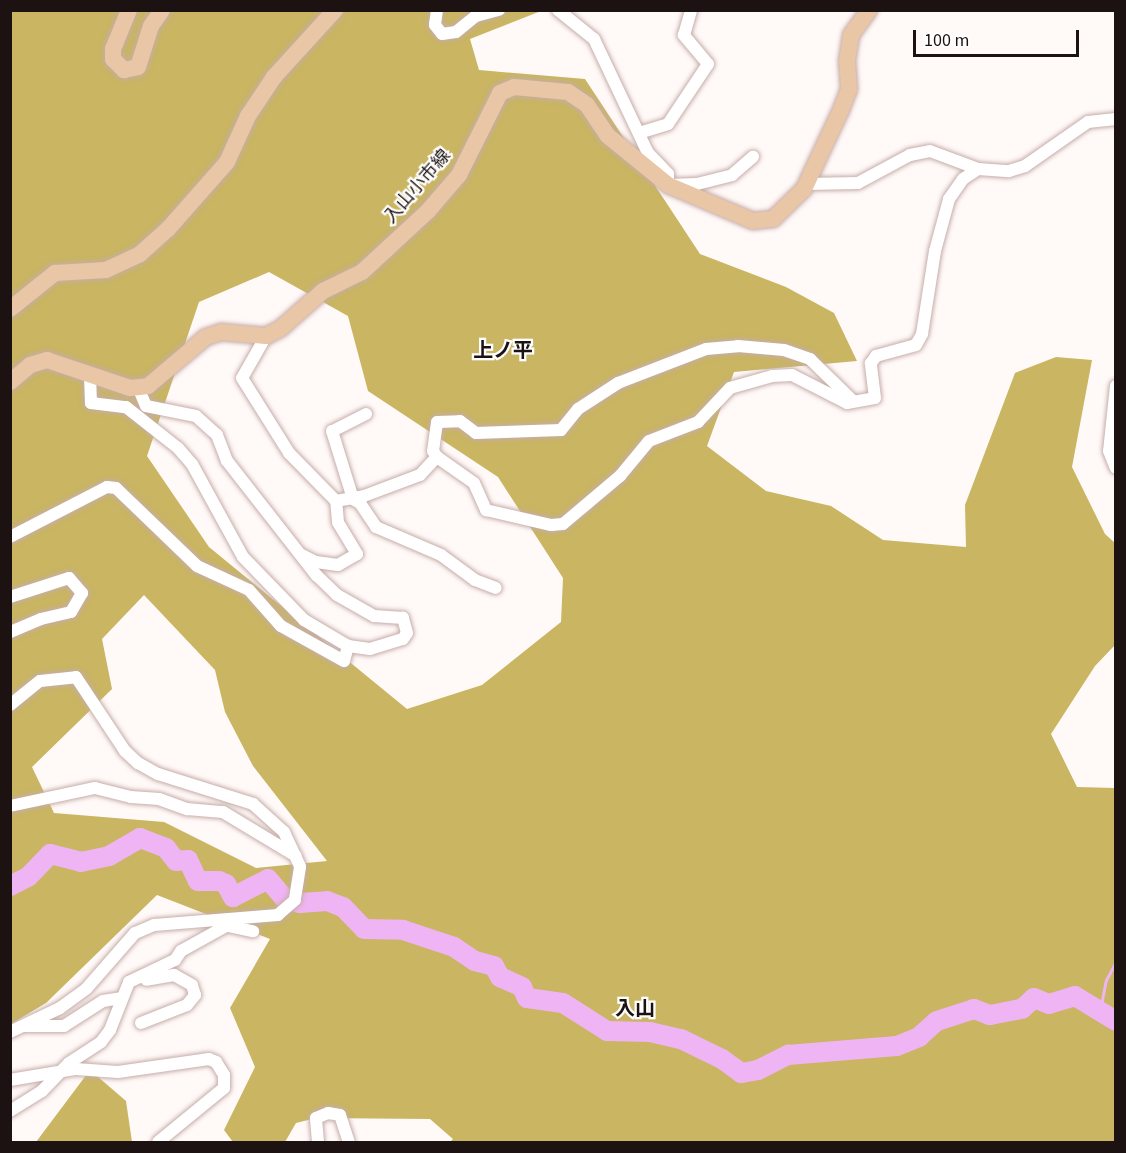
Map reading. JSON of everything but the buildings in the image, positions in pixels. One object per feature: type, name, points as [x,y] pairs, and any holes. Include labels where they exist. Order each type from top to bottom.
[{"type":"main road","points":[[129,10],[116,35],[113,49],[113,59],[124,70],[138,67],[151,26],[162,10]]},
{"type":"main road","points":[[10,309],[25,302],[55,273],[106,270],[140,254],[168,229],[226,162],[248,116],[274,77],[335,10]]},
{"type":"main road","name":"入山小市線","points":[[266,336],[323,291],[362,272],[428,211],[459,175],[500,93],[514,87],[568,92],[587,105],[608,136],[668,185],[763,222],[790,206],[806,184],[849,89],[847,61],[851,36],[868,10]]},
{"type":"main road","points":[[10,382],[30,365],[47,360],[90,375],[138,387],[161,379],[206,337],[221,332],[266,336]]},
{"type":"street","points":[[437,10],[435,25],[442,34],[456,32],[476,16],[499,10]]},
{"type":"street","points":[[558,10],[594,39],[648,153],[668,174],[668,185],[697,184],[732,175],[753,158]]},
{"type":"street","points":[[639,133],[668,124],[708,64],[684,35],[691,10]]},
{"type":"street","points":[[806,184],[858,183],[921,152],[938,152],[978,169],[1009,171],[1025,166],[1088,122],[1116,119]]},
{"type":"street","points":[[856,404],[810,359],[784,350],[738,346],[706,349],[618,383],[578,409],[561,430],[476,433],[460,421],[436,422],[434,451],[437,457],[474,483],[486,510],[551,525],[563,524],[620,476],[649,441],[698,422],[730,388],[772,376],[792,375],[856,404],[875,398],[871,363],[876,356],[916,345],[949,200],[963,179],[978,169]]},
{"type":"street","points":[[266,336],[242,378],[289,453],[336,501],[338,522],[357,554],[338,565],[316,562],[299,554]]},
{"type":"street","points":[[90,375],[91,404],[126,407],[178,448],[192,464],[243,557],[304,620],[348,646],[370,649],[403,639],[407,633],[403,618],[374,616],[337,595],[299,554],[227,461],[217,435],[196,416],[146,406],[138,387]]},
{"type":"street","points":[[1116,386],[1109,451],[1116,468]]},
{"type":"street","points":[[366,414],[332,431],[353,499],[360,503],[376,528],[441,555],[475,580],[496,588]]},
{"type":"street","points":[[336,501],[353,499],[420,475],[437,457]]},
{"type":"street","points":[[10,537],[107,487],[116,488],[197,566],[249,590],[281,626],[344,661],[348,646]]},
{"type":"street","points":[[10,597],[69,579],[82,593],[71,612],[41,619],[10,633]]},
{"type":"street","points":[[10,705],[40,681],[76,677],[125,751],[138,763],[158,774],[253,804],[284,832],[300,867],[295,900],[278,915],[154,925],[135,933],[86,989],[26,1026],[10,1032]]},
{"type":"street","points":[[10,806],[95,788],[159,799],[187,809],[223,812],[296,856]]},
{"type":"street","points":[[209,922],[253,932]]},
{"type":"street","points":[[10,1110],[42,1091],[60,1072],[101,1041],[110,1030],[129,982],[175,960],[181,951],[226,926]]},
{"type":"street","points":[[138,978],[141,981],[174,975],[192,985],[195,996],[187,1005],[141,1023]]},
{"type":"street","points":[[26,1026],[64,1026],[103,1001],[121,998]]},
{"type":"street","points":[[10,1080],[60,1072],[133,1072],[209,1059],[216,1062],[224,1075],[224,1088],[158,1143]]},
{"type":"street","points":[[318,1143],[316,1118],[334,1113],[340,1115],[349,1143]]},
{"type":"shaded area","points":[[11,11],[541,11],[470,39],[479,70],[585,79],[700,254],[786,287],[834,313],[857,361],[734,372],[707,446],[766,491],[831,506],[883,540],[966,547],[965,505],[1015,373],[1056,357],[1092,360],[1072,467],[1105,534],[1115,543],[1115,645],[1095,666],[1051,734],[1077,787],[1115,788],[1115,1142],[450,1142],[453,1139],[430,1119],[316,1118],[296,1123],[285,1142],[233,1142],[224,1130],[255,1067],[230,1008],[270,939],[157,895],[46,1003],[11,1024]],"holes":[[[269,272],[348,316],[368,391],[498,477],[563,578],[561,622],[482,685],[407,709],[209,547],[147,456],[199,302]],[[144,595],[215,670],[225,712],[253,766],[327,861],[256,868],[164,822],[54,813],[32,767],[112,689],[102,639]]]},
{"type":"shaded area","points":[[90,1070],[126,1101],[132,1142],[36,1142]]},
{"type":"waterway","points":[[10,886],[28,877],[50,854],[81,862],[109,856],[140,838],[166,848],[176,861],[188,860],[198,881],[219,881],[226,884],[233,897],[268,879],[285,899],[300,903],[327,901],[343,907],[364,929],[403,930],[454,947],[475,961],[494,966],[500,977],[522,987],[527,998],[563,1003],[607,1031],[650,1032],[681,1039],[722,1059],[741,1073],[758,1070],[788,1055],[897,1046],[919,1037],[937,1021],[974,1009],[990,1015],[1022,1009],[1034,998],[1049,1004],[1075,996],[1116,1021]]},
{"type":"waterway","points":[[1096,1009],[1101,1005],[1106,980],[1116,961]]},
{"type":"district","name":"上ノ平","points":[[503,351]]},
{"type":"district","name":"入山","points":[[635,1009]]}]
